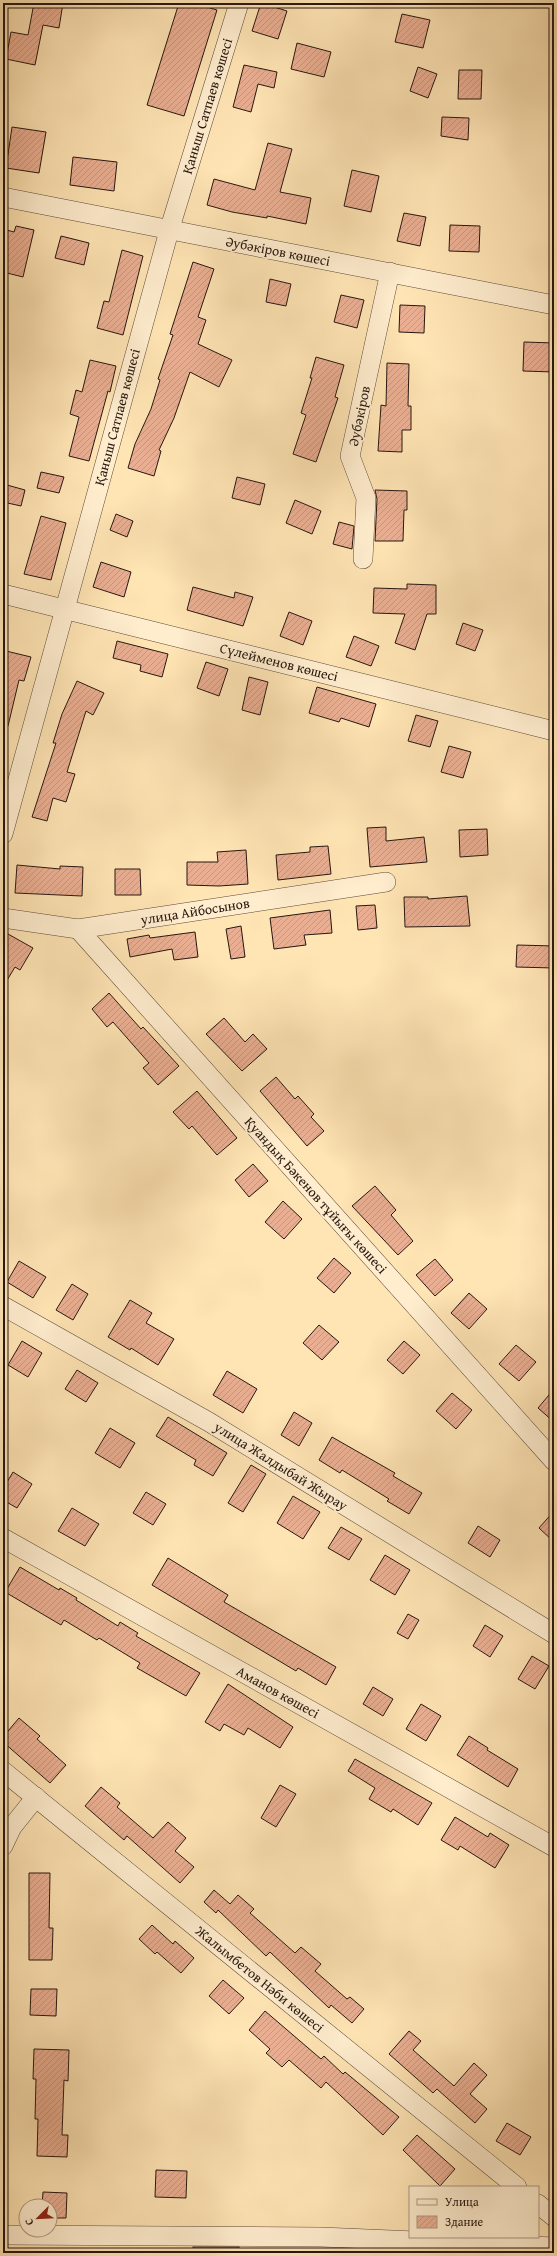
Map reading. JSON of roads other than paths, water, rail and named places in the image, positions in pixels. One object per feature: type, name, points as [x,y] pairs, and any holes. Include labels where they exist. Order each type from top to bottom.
[{"type":"street","name":"Қаныш Сатпаев көшесі","points":[[3,834],[169,231],[239,3]]},
{"type":"street","name":"Әубәкіров көшесі","points":[[3,197],[169,231],[390,272],[554,305]]},
{"type":"street","name":"Әубәкіров","points":[[363,559],[366,498],[350,456],[390,272]]},
{"type":"street","name":"Сүлейменов көшесі","points":[[3,594],[554,731]]},
{"type":"street","name":"улица Айбосынов","points":[[3,918],[78,929],[386,882]]},
{"type":"street","name":"Қуандық Бәкенов тұйығы көшесі","points":[[78,929],[554,1460]]},
{"type":"street","name":"улица Жалдыбай Жырау","points":[[3,1306],[209,1422],[554,1634]]},
{"type":"street","name":"Аманов көшесі","points":[[3,1538],[554,1847]]},
{"type":"street","name":"Жалымбетов Нәби көшесі","points":[[3,1771],[516,2186]]},
{"type":"street","points":[[3,1846],[12,1827],[36,1797]]},
{"type":"street","points":[[539,2205],[554,2217]]},
{"type":"street","points":[[3,2235],[321,2237],[554,2247]]}]
